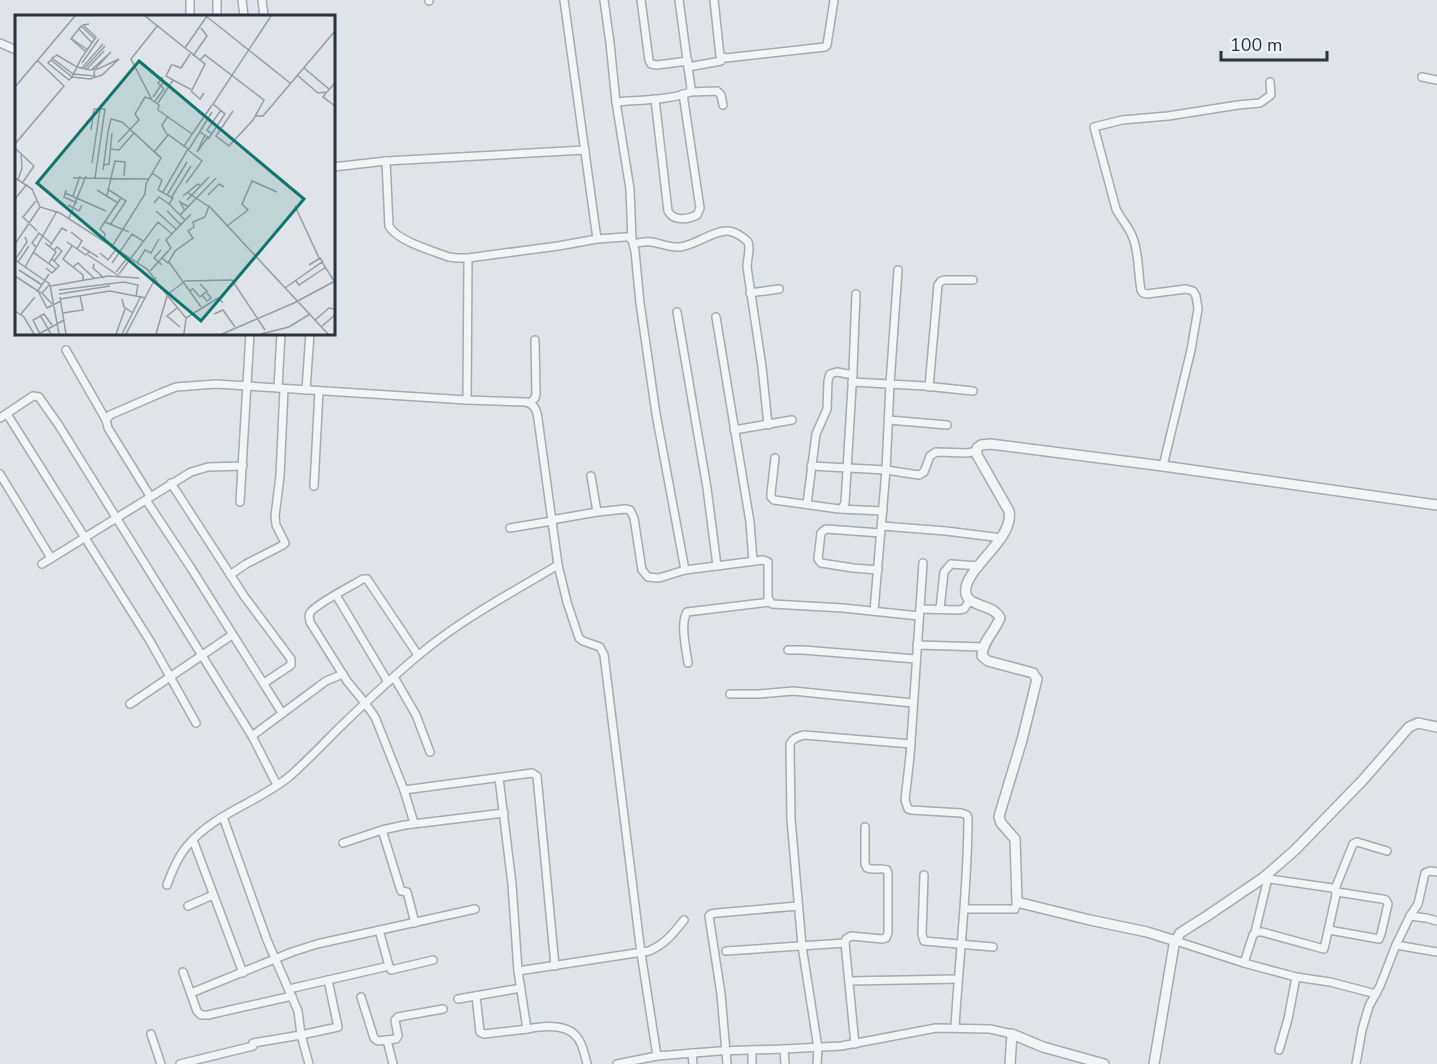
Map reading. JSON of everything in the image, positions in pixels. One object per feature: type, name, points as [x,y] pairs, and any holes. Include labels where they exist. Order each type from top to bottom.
[{"type":"street","points":[[242,0],[244,15]]},
{"type":"street","points":[[261,0],[264,15]]},
{"type":"street","points":[[564,0],[597,239]]},
{"type":"street","points":[[604,0],[616,102],[630,189],[640,303],[656,414],[686,570]]},
{"type":"street","points":[[641,0],[650,63],[657,65],[721,61]]},
{"type":"street","points":[[679,0],[691,88],[686,93]]},
{"type":"street","points":[[714,0],[719,54],[726,58],[825,47],[834,0]]},
{"type":"street","points":[[0,43],[15,50]]},
{"type":"street","points":[[1422,77],[1437,80]]},
{"type":"street","points":[[1163,466],[1191,350],[1198,309],[1196,296],[1193,291],[1186,289],[1147,294],[1141,290],[1134,241],[1116,209],[1094,127],[1122,120],[1260,103],[1271,95],[1270,82]]},
{"type":"street","points":[[616,102],[717,91],[721,95],[723,105]]},
{"type":"street","points":[[655,99],[668,211],[673,216],[689,219],[697,215],[700,208],[686,93]]},
{"type":"street","points":[[334,167],[386,161],[585,150]]},
{"type":"street","points":[[386,161],[391,230],[404,239],[441,254],[468,258],[597,239],[629,237],[633,242]]},
{"type":"street","points":[[633,242],[649,241],[679,247],[722,231],[731,231],[746,239],[749,244],[747,263],[750,292],[760,345],[768,425]]},
{"type":"street","points":[[467,400],[468,258]]},
{"type":"street","points":[[874,611],[886,470],[898,270]]},
{"type":"street","points":[[929,387],[938,285],[945,280],[973,280]]},
{"type":"street","points":[[750,292],[779,289]]},
{"type":"street","points":[[842,508],[845,503],[856,294]]},
{"type":"street","points":[[677,312],[707,488],[717,566]]},
{"type":"street","points":[[716,317],[750,522],[753,561]]},
{"type":"street","points":[[240,502],[250,334]]},
{"type":"street","points":[[230,575],[285,543],[276,525],[275,516],[280,476],[281,334]]},
{"type":"street","points":[[306,390],[310,334]]},
{"type":"street","points":[[530,403],[536,394],[535,340]]},
{"type":"street","points":[[66,350],[148,498],[282,713]]},
{"type":"street","points":[[807,504],[816,434],[827,409],[830,374],[837,372],[853,379],[890,384],[973,391]]},
{"type":"street","points":[[106,420],[110,415],[176,387],[216,384],[530,403],[537,411],[558,565],[567,602],[579,638],[600,647],[604,656],[641,953],[657,1056]]},
{"type":"street","points":[[314,486],[319,391]]},
{"type":"street","points":[[196,723],[150,641],[3,416],[33,396],[39,397],[58,424],[252,736],[277,785]]},
{"type":"street","points":[[734,430],[792,420]]},
{"type":"street","points":[[889,420],[947,425]]},
{"type":"street","points":[[965,909],[1015,909],[1017,902],[1015,839],[999,818],[1034,695],[1036,677],[1029,671],[985,660],[982,653],[984,646],[1000,618],[994,610],[970,600],[966,593],[967,585],[1002,538],[1010,521],[1009,511],[977,455],[979,446],[990,444],[1163,466],[1437,505]]},
{"type":"street","points":[[811,466],[886,470],[919,475],[924,472],[928,458],[933,454],[977,451]]},
{"type":"street","points":[[776,458],[772,499],[779,502],[883,511]]},
{"type":"street","points":[[42,564],[171,483],[199,468],[243,465]]},
{"type":"street","points":[[0,474],[51,558]]},
{"type":"street","points":[[591,476],[597,512]]},
{"type":"street","points":[[171,483],[230,575],[292,662],[287,669],[264,683]]},
{"type":"street","points":[[510,528],[597,512],[630,510],[642,570],[648,577],[659,578],[686,570],[763,560],[768,562],[770,602]]},
{"type":"street","points":[[878,570],[821,563],[818,559],[821,534],[826,529],[946,531],[1002,538]]},
{"type":"street","points":[[923,563],[905,800],[911,810],[961,813],[967,815],[968,818],[965,909],[955,1028]]},
{"type":"street","points":[[940,609],[946,568],[951,564],[979,566]]},
{"type":"street","points":[[167,885],[187,845],[199,833],[277,785],[303,764],[391,679],[446,633],[558,565]]},
{"type":"street","points":[[414,823],[404,790],[375,717],[343,674],[310,622],[309,614],[311,610],[365,578],[418,655]]},
{"type":"street","points":[[336,595],[416,715],[430,752]]},
{"type":"street","points":[[688,663],[683,623],[687,612],[770,602],[776,606],[920,612],[964,609],[970,600]]},
{"type":"street","points":[[130,704],[232,636]]},
{"type":"street","points":[[917,645],[984,646]]},
{"type":"street","points":[[788,650],[916,659]]},
{"type":"street","points":[[252,736],[326,681],[343,674]]},
{"type":"street","points":[[730,694],[793,691],[913,703]]},
{"type":"street","points":[[1154,1064],[1176,941],[1180,933],[1266,878],[1364,780],[1409,727],[1418,723],[1437,727]]},
{"type":"street","points":[[817,1064],[818,1048],[798,906],[791,819],[789,749],[792,740],[804,735],[911,744]]},
{"type":"street","points":[[404,790],[532,773],[537,776],[555,966]]},
{"type":"street","points":[[499,778],[512,884],[518,971],[527,1029]]},
{"type":"street","points":[[343,843],[382,830],[414,823],[504,813]]},
{"type":"street","points":[[223,817],[274,960],[298,1011],[301,1035],[309,1064]]},
{"type":"street","points":[[855,1044],[846,939],[851,936],[882,939],[886,938],[888,933],[888,874],[885,868],[869,869],[865,864],[865,827]]},
{"type":"street","points":[[382,830],[401,891],[407,892],[415,923]]},
{"type":"street","points":[[193,840],[243,973]]},
{"type":"street","points":[[1256,932],[1323,949],[1336,891],[1353,844],[1357,842],[1387,851]]},
{"type":"street","points":[[1356,1064],[1367,1010],[1384,977],[1396,945],[1419,901],[1425,873],[1437,872]]},
{"type":"street","points":[[924,875],[923,939],[926,942],[993,947]]},
{"type":"street","points":[[1266,878],[1382,898],[1388,904],[1379,939],[1329,930]]},
{"type":"street","points":[[1244,963],[1253,934],[1256,932],[1266,878]]},
{"type":"street","points":[[188,906],[213,895]]},
{"type":"street","points":[[1017,902],[1147,932],[1296,977],[1330,981],[1376,994]]},
{"type":"street","points":[[727,1064],[722,994],[709,916],[717,913],[798,906]]},
{"type":"street","points":[[191,993],[317,944],[475,909]]},
{"type":"street","points":[[1410,916],[1437,921]]},
{"type":"street","points":[[518,971],[641,953],[658,947],[668,940],[684,921]]},
{"type":"street","points":[[379,930],[391,970],[433,960]]},
{"type":"street","points":[[726,951],[845,943]]},
{"type":"street","points":[[1396,945],[1437,952]]},
{"type":"street","points":[[289,988],[389,966]]},
{"type":"street","points":[[183,972],[197,1011],[204,1016],[292,996]]},
{"type":"street","points":[[1280,1050],[1296,977]]},
{"type":"street","points":[[849,981],[958,979]]},
{"type":"street","points":[[180,1064],[253,1045],[338,1027],[328,980]]},
{"type":"street","points":[[458,999],[521,988]]},
{"type":"street","points":[[476,996],[480,1032],[484,1034],[550,1027],[562,1028],[572,1032],[580,1040],[587,1064]]},
{"type":"street","points":[[361,997],[374,1038],[378,1041],[396,1039],[398,1036],[395,1020],[398,1017],[443,1010]]},
{"type":"street","points":[[617,1064],[657,1056],[692,1053],[818,1048],[855,1044],[936,1028],[990,1029],[1104,1064]]},
{"type":"street","points":[[151,1034],[161,1064]]},
{"type":"street","points":[[1010,1064],[1012,1034]]},
{"type":"street","points":[[387,1040],[393,1064]]},
{"type":"street","points":[[784,1049],[785,1064]]},
{"type":"street","points":[[752,1050],[752,1064]]},
{"type":"street","points":[[692,1053],[693,1064]]}]
